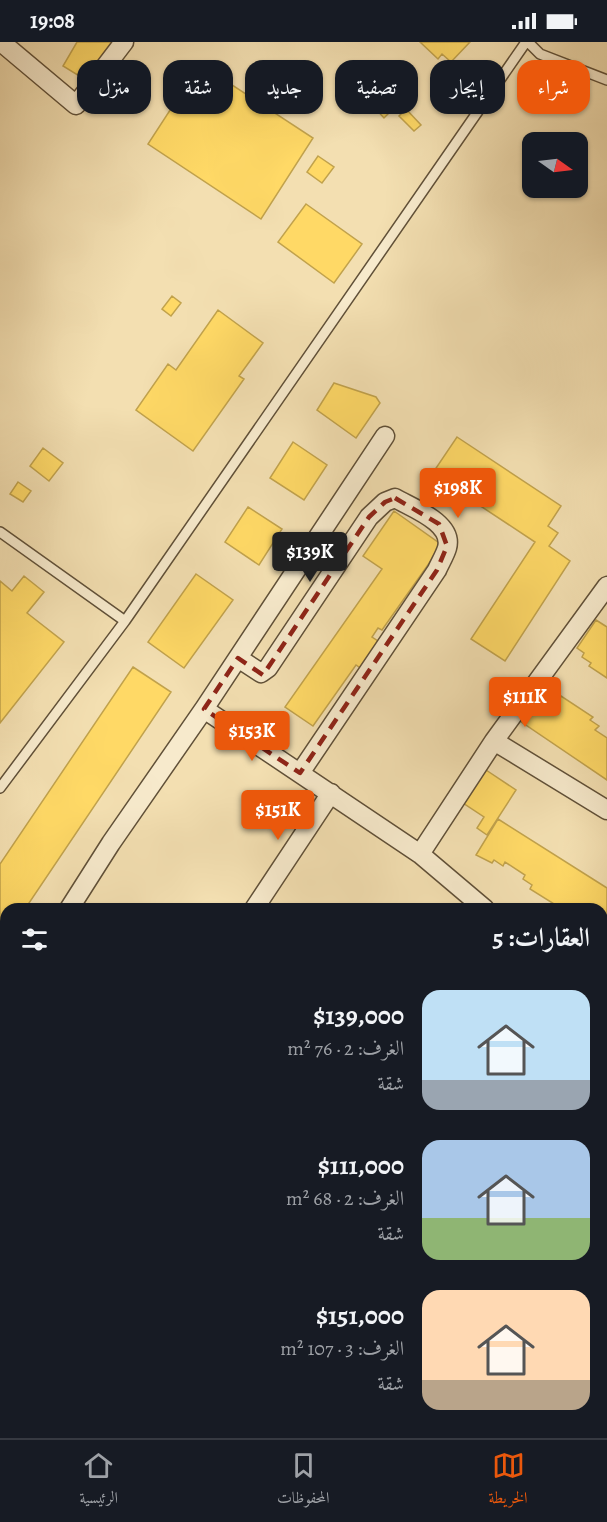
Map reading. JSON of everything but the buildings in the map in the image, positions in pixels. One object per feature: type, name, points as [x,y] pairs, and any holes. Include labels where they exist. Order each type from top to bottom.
[{"type":"street","points":[[1,42],[76,105],[124,42]]},
{"type":"street","points":[[73,903],[385,436]]},
{"type":"street","points":[[238,658],[261,672],[268,668],[369,517],[385,502],[395,498],[439,524],[447,535],[447,546],[437,570],[300,773]]},
{"type":"street","points":[[420,854],[494,741],[607,586]]},
{"type":"street","points":[[204,710],[420,854],[478,903]]},
{"type":"street","points":[[494,741],[607,810]]},
{"type":"street","points":[[258,903],[331,793]]},
{"type":"lane","points":[[0,788],[125,621],[527,42],[540,54],[607,80]]},
{"type":"lane","points":[[1,534],[125,621]]},
{"type":"highlighted area","points":[[395,498],[439,524],[447,546],[437,570],[300,773],[204,709],[238,658],[263,675],[369,517],[385,502]]}]
